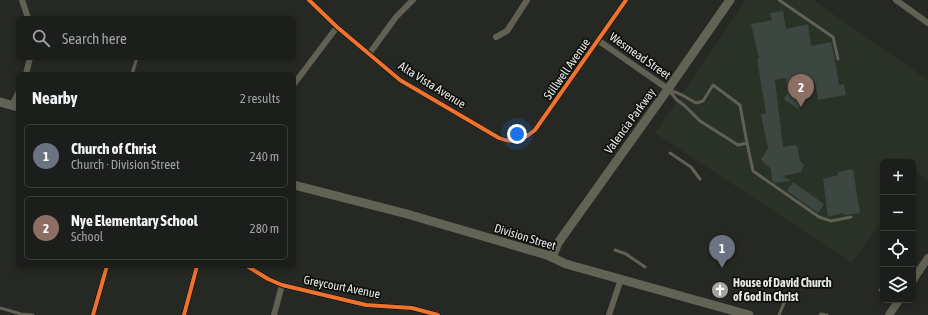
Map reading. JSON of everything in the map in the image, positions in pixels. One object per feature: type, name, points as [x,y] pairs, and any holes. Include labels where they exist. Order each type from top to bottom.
[{"type":"main road","name":"Valencia Parkway","points":[[552,257],[558,243],[730,0]]},
{"type":"main road","points":[[0,102],[15,106]]},
{"type":"main road","name":"Division Street","points":[[296,186],[407,214],[552,257],[566,264],[743,314]]},
{"type":"street","points":[[22,0],[27,16]]},
{"type":"street","name":"Alta Vista Avenue","points":[[309,0],[337,27],[400,80],[499,138],[517,141]]},
{"type":"street","points":[[369,54],[396,17],[413,0]]},
{"type":"street","points":[[496,37],[507,30],[528,0]]},
{"type":"street","name":"Stillwell Avenue","points":[[517,141],[527,137],[535,130],[599,41],[626,0]]},
{"type":"street","points":[[896,0],[928,23]]},
{"type":"street","points":[[296,81],[337,27]]},
{"type":"street","name":"Wesmead Street","points":[[599,41],[668,89]]},
{"type":"street","points":[[26,72],[30,60]]},
{"type":"street","points":[[916,276],[928,258]]},
{"type":"street","points":[[92,315],[106,268]]},
{"type":"street","points":[[184,315],[196,268]]},
{"type":"street","name":"Greycourt Avenue","points":[[250,268],[282,285],[366,305],[412,308],[438,315]]},
{"type":"street","points":[[608,315],[621,279]]},
{"type":"street","points":[[274,315],[282,285]]},
{"type":"street","points":[[889,315],[896,303]]},
{"type":"lane","points":[[779,0],[833,36],[838,59]]},
{"type":"lane","points":[[132,72],[136,60]]},
{"type":"lane","points":[[668,89],[696,103],[703,101],[713,85],[740,105],[753,171],[819,217],[831,221],[850,217]]},
{"type":"lane","points":[[668,89],[677,100],[700,121],[738,145],[747,143]]},
{"type":"lane","points":[[670,153],[691,167],[700,179]]},
{"type":"lane","points":[[615,250],[626,254],[645,267]]},
{"type":"lane","points":[[779,315],[784,304]]},
{"type":"lane","points":[[0,308],[21,314],[34,315]]},
{"type":"lane","points":[[820,315],[827,315]]},
{"type":"shaded area","points":[[746,0],[813,0],[928,80],[928,181],[917,173],[916,174],[916,159],[880,159],[880,224],[852,263],[655,133]]},
{"type":"building","points":[[783,11],[786,29],[808,24],[811,46],[831,42],[839,85],[844,84],[846,95],[818,100],[815,81],[813,85],[796,86],[808,93],[798,109],[784,99],[787,93],[786,78],[775,80],[783,147],[797,145],[800,161],[804,165],[801,172],[783,176],[791,181],[775,183],[772,181],[771,169],[761,160],[768,148],[761,115],[766,113],[757,59],[759,58],[751,24],[772,20],[770,13]]},
{"type":"building","points":[[853,169],[860,213],[844,215],[843,213],[828,217],[823,179],[838,175],[838,172]]},
{"type":"building","points":[[793,182],[824,204],[818,213],[787,191]]},
{"type":"cycle path","points":[[309,0],[337,27],[400,80],[499,138],[509,141],[522,139],[535,130],[626,0]]},
{"type":"cycle path","points":[[93,315],[106,268]]},
{"type":"cycle path","points":[[184,315],[196,268]]},
{"type":"cycle path","points":[[250,268],[268,279],[282,285],[366,305],[412,308],[438,315]]},
{"type":"place","name":"Nye Elementary School","points":[[801,107]]},
{"type":"place","name":"Church of Christ","points":[[722,268]]},
{"type":"place","name":"House of David Church of God in Christ","points":[[720,290]]}]
